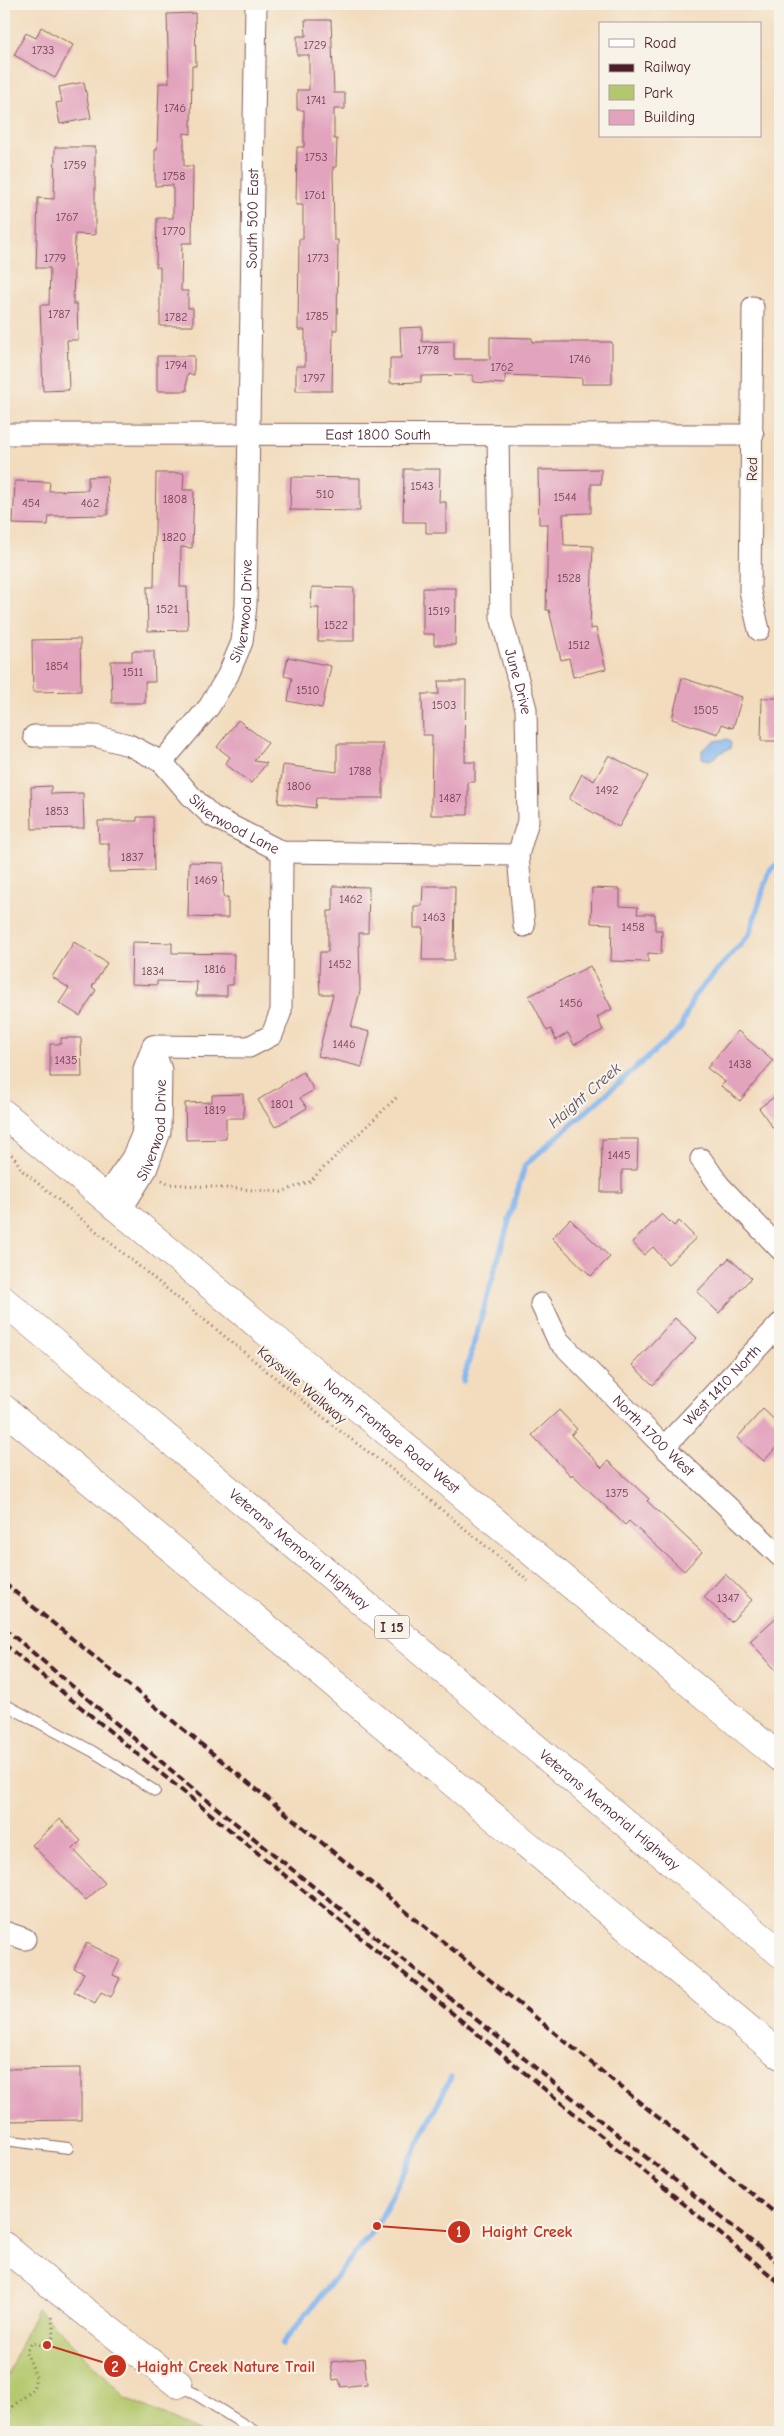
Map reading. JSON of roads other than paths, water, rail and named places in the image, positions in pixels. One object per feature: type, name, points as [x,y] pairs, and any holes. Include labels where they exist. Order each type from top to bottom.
[{"type":"main road","name":"North Frontage Road West","points":[[4,1114],[780,1758]]},
{"type":"main road","name":"Veterans Memorial Highway","points":[[4,1301],[780,1953]]},
{"type":"main road","points":[[4,1409],[780,2055]]},
{"type":"main road","points":[[4,2246],[54,2288],[178,2384]]},
{"type":"street","name":"South 500 East","points":[[248,435],[256,4]]},
{"type":"street","name":"Red","points":[[753,307],[750,591],[759,630]]},
{"type":"street","name":"East 1800 South","points":[[4,434],[753,435]]},
{"type":"street","name":"Silverwood Drive","points":[[162,762],[209,707],[228,674],[242,642],[246,605],[248,435]]},
{"type":"street","name":"June Drive","points":[[498,436],[501,617],[526,709],[528,821],[518,855],[524,926]]},
{"type":"street","name":"Silverwood Lane","points":[[34,736],[95,736],[129,745],[162,762],[191,796],[212,816],[282,852],[518,855]]},
{"type":"street","points":[[153,1046],[249,1047],[272,1035],[281,1012],[282,852]]},
{"type":"street","name":"Silverwood Drive","points":[[113,1203],[146,1170],[160,1132],[161,1070],[153,1046]]},
{"type":"street","name":"Silverwood Drive","points":[[113,1203],[142,1135],[144,1070],[153,1046]]},
{"type":"street","points":[[701,1159],[719,1185],[780,1249]]},
{"type":"street","name":"North 1700 West","points":[[541,1304],[558,1340],[664,1446],[780,1556]]},
{"type":"street","name":"West 1410 North","points":[[664,1446],[780,1324]]},
{"type":"street","points":[[4,1932],[25,1939]]},
{"type":"lane","points":[[4,1704],[92,1750],[156,1791]]},
{"type":"lane","points":[[4,2140],[68,2148]]},
{"type":"lane","points":[[178,2384],[256,2432]]},
{"type":"water","points":[[728,739],[731,744],[730,749],[725,750],[710,760],[702,758],[702,750],[714,741]]},
{"type":"waterway","name":"Haight Creek","points":[[463,1381],[525,1165],[680,1029],[694,996],[749,935],[769,872],[780,861]]},
{"type":"waterway","name":"Haight Creek","points":[[282,2344],[377,2226],[451,2077]]},
{"type":"railway","points":[[4,1583],[780,2217]]},
{"type":"railway","points":[[4,1628],[191,1787],[602,2122],[780,2264]]},
{"type":"railway","points":[[4,1644],[780,2283]]},
{"type":"place","name":"Haight Creek","points":[[377,2226]]},
{"type":"place","name":"Haight Creek Nature Trail","points":[[47,2345]]}]
